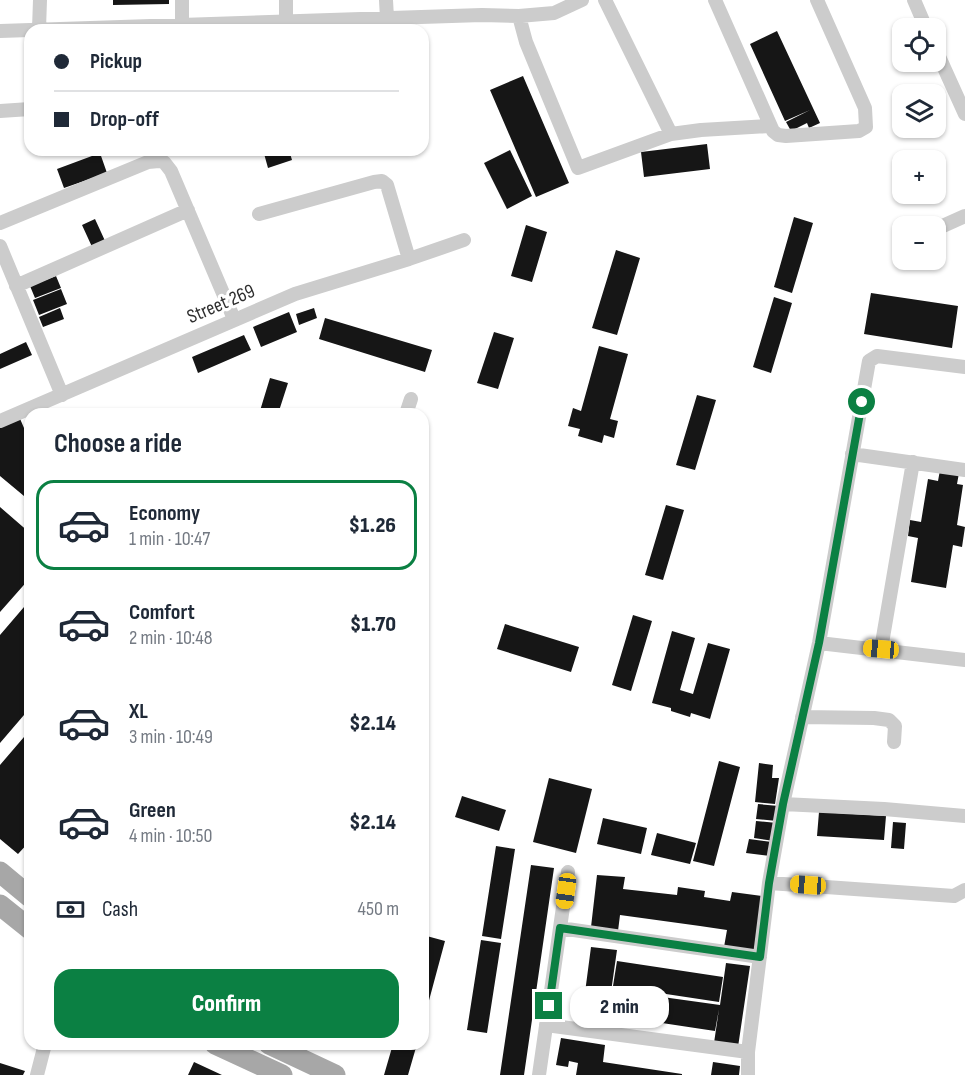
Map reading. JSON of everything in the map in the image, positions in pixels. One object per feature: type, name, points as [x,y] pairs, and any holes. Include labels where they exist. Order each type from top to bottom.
[{"type":"main road","points":[[0,872],[24,892]]},
{"type":"main road","points":[[0,905],[24,924]]},
{"type":"main road","points":[[229,1050],[282,1075]]},
{"type":"main road","points":[[282,1050],[335,1075]]},
{"type":"street","points":[[39,24],[40,0]]},
{"type":"street","points":[[182,0],[182,24]]},
{"type":"street","points":[[286,0],[286,21]]},
{"type":"street","points":[[386,0],[387,18]]},
{"type":"street","points":[[482,0],[482,15]]},
{"type":"street","points":[[208,24],[482,15],[519,16],[554,13],[582,0]]},
{"type":"street","points":[[605,0],[671,134]]},
{"type":"street","points":[[715,0],[773,131],[778,135],[786,136],[859,131],[866,127],[864,108],[817,0]]},
{"type":"street","points":[[914,0],[922,18]]},
{"type":"street","points":[[519,16],[526,42],[578,168],[671,134],[770,126]]},
{"type":"street","points":[[0,31],[24,30]]},
{"type":"street","points":[[946,72],[965,114]]},
{"type":"street","points":[[0,111],[24,109]]},
{"type":"street","points":[[0,222],[148,162],[164,162],[171,171],[234,319]]},
{"type":"street","points":[[259,214],[382,181],[387,184],[409,259]]},
{"type":"street","points":[[16,286],[188,210]]},
{"type":"street","points":[[946,225],[965,216]]},
{"type":"street","name":"Street 269","points":[[31,408],[295,294],[464,240]]},
{"type":"street","points":[[0,246],[62,395]]},
{"type":"street","points":[[748,1075],[748,1053],[769,883],[783,804],[819,643],[869,361],[877,356],[965,367]]},
{"type":"street","points":[[407,408],[411,399]]},
{"type":"street","name":"Street 269","points":[[0,421],[24,411]]},
{"type":"street","points":[[852,454],[965,470]]},
{"type":"street","points":[[881,649],[913,462]]},
{"type":"street","points":[[819,643],[965,660]]},
{"type":"street","points":[[802,717],[889,720],[895,726],[894,742]]},
{"type":"street","points":[[783,804],[965,816]]},
{"type":"street","points":[[539,1075],[568,872]]},
{"type":"street","points":[[769,883],[954,896],[965,890]]},
{"type":"street","points":[[560,928],[760,957]]},
{"type":"street","points":[[546,1025],[748,1053]]},
{"type":"street","points":[[37,1075],[43,1050]]},
{"type":"building","points":[[113,0],[169,0],[169,4],[113,5]]},
{"type":"building","points":[[777,31],[820,123],[809,128],[807,123],[791,131],[786,122],[810,110],[785,121],[750,44]]},
{"type":"building","points":[[523,76],[569,183],[536,197],[490,90]]},
{"type":"building","points":[[707,144],[710,169],[644,177],[641,152]]},
{"type":"building","points":[[510,150],[532,196],[507,209],[484,163]]},
{"type":"building","points":[[92,156],[101,156],[107,173],[64,188],[57,169]]},
{"type":"building","points":[[265,156],[291,156],[292,160],[268,168]]},
{"type":"building","points":[[794,217],[813,223],[792,293],[774,287]]},
{"type":"building","points":[[95,219],[106,243],[93,249],[82,225]]},
{"type":"building","points":[[526,225],[547,232],[532,282],[511,276]]},
{"type":"building","points":[[616,250],[640,258],[617,335],[592,328]]},
{"type":"building","points":[[56,276],[61,288],[35,298],[30,286]]},
{"type":"building","points":[[61,289],[67,304],[39,315],[33,300]]},
{"type":"building","points":[[871,293],[958,306],[952,348],[864,334]]},
{"type":"building","points":[[774,297],[792,303],[771,373],[753,367]]},
{"type":"building","points":[[60,308],[64,319],[43,327],[39,317]]},
{"type":"building","points":[[314,308],[317,318],[299,325],[296,314]]},
{"type":"building","points":[[289,312],[297,332],[261,347],[253,327]]},
{"type":"building","points":[[325,318],[432,350],[425,372],[319,339]]},
{"type":"building","points":[[494,332],[514,338],[498,389],[477,383]]},
{"type":"building","points":[[244,335],[251,350],[198,373],[192,357]]},
{"type":"building","points":[[26,342],[32,355],[0,369],[0,354]]},
{"type":"building","points":[[599,346],[628,354],[610,419],[618,421],[614,438],[604,435],[602,443],[578,436],[580,429],[568,426],[573,408],[581,411]]},
{"type":"building","points":[[270,378],[288,383],[280,408],[261,408]]},
{"type":"building","points":[[697,395],[716,400],[695,470],[676,465]]},
{"type":"building","points":[[18,414],[24,428],[24,496],[0,476],[0,423]]},
{"type":"building","points":[[940,470],[959,473],[957,484],[963,485],[957,525],[965,527],[962,547],[953,545],[946,588],[911,582],[918,538],[908,536],[910,520],[921,522],[928,479],[938,481]]},
{"type":"building","points":[[666,505],[684,510],[663,580],[645,575]]},
{"type":"building","points":[[0,507],[24,528],[24,585],[0,612]]},
{"type":"building","points":[[24,607],[24,715],[0,743],[0,635]]},
{"type":"building","points":[[633,615],[652,621],[631,691],[612,685]]},
{"type":"building","points":[[505,624],[579,647],[571,672],[497,649]]},
{"type":"building","points":[[672,631],[695,638],[680,690],[693,694],[708,643],[730,649],[710,719],[691,713],[690,717],[671,711],[671,708],[652,703]]},
{"type":"building","points":[[24,737],[24,848],[18,854],[0,839],[0,765]]},
{"type":"building","points":[[719,761],[740,767],[714,866],[693,861]]},
{"type":"building","points":[[759,763],[773,765],[772,778],[779,778],[775,804],[755,802]]},
{"type":"building","points":[[549,778],[592,789],[576,853],[533,842]]},
{"type":"building","points":[[462,796],[506,810],[499,831],[455,817]]},
{"type":"building","points":[[758,804],[779,806],[777,821],[756,819]]},
{"type":"building","points":[[819,812],[886,816],[884,840],[817,836]]},
{"type":"building","points":[[603,818],[647,828],[641,854],[597,844]]},
{"type":"building","points":[[756,821],[777,823],[774,841],[754,838]]},
{"type":"building","points":[[893,822],[906,823],[904,849],[891,848]]},
{"type":"building","points":[[657,833],[696,843],[690,864],[651,855]]},
{"type":"building","points":[[749,839],[772,842],[770,856],[746,853]]},
{"type":"building","points":[[496,846],[515,849],[501,939],[482,936]]},
{"type":"building","points":[[531,865],[554,868],[524,1075],[500,1075]]},
{"type":"building","points":[[597,875],[625,877],[623,889],[677,895],[678,887],[705,891],[704,897],[730,901],[732,892],[762,896],[754,952],[724,947],[727,930],[620,915],[618,931],[591,927]]},
{"type":"building","points":[[429,937],[445,941],[429,1000]]},
{"type":"building","points":[[481,940],[501,943],[487,1033],[467,1030]]},
{"type":"building","points":[[591,947],[617,950],[606,1027],[581,1023]]},
{"type":"building","points":[[617,961],[723,977],[719,1002],[613,986]]},
{"type":"building","points":[[726,963],[750,966],[738,1047],[714,1043],[719,1009],[715,1031],[609,1015],[612,990],[720,1005]]},
{"type":"building","points":[[561,1038],[605,1045],[603,1062],[682,1075],[576,1075],[578,1063],[569,1061],[568,1067],[556,1065]]},
{"type":"building","points":[[391,1050],[415,1050],[408,1075],[384,1075]]},
{"type":"building","points":[[194,1062],[222,1075],[188,1075]]},
{"type":"building","points":[[713,1062],[740,1066],[739,1075],[711,1075]]},
{"type":"building","points":[[0,1063],[25,1071],[23,1075],[0,1075]]},
{"type":"route","points":[[549,1006],[560,928],[760,957],[769,883],[783,804],[819,643],[862,402]]}]
